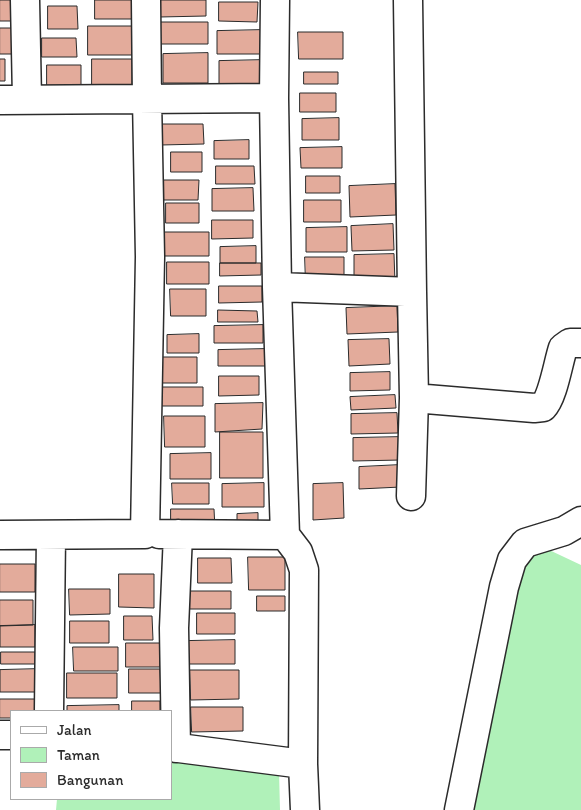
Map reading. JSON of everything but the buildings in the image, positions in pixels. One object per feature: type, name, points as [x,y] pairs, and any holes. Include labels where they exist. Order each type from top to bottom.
[{"type":"street","points":[[25,0],[27,99]]},
{"type":"street","points":[[146,0],[150,257],[146,534]]},
{"type":"street","points":[[275,0],[274,98],[277,287],[285,535],[298,552],[304,570],[303,764],[305,810]]},
{"type":"street","points":[[408,0],[414,398],[411,496]]},
{"type":"street","points":[[0,100],[274,98]]},
{"type":"street","points":[[277,287],[412,292]]},
{"type":"street","points":[[414,398],[543,408],[547,404],[563,348],[570,343],[581,343]]},
{"type":"street","points":[[459,810],[504,588],[512,560],[525,543],[564,531],[581,521]]},
{"type":"street","points":[[178,534],[174,628],[174,747],[303,764]]},
{"type":"street","points":[[0,535],[285,535]]},
{"type":"street","points":[[49,710],[51,535]]},
{"type":"green space","points":[[528,540],[581,565],[581,810],[464,810]]},
{"type":"green space","points":[[172,761],[279,770],[280,810],[56,810],[57,800],[172,800]]}]
